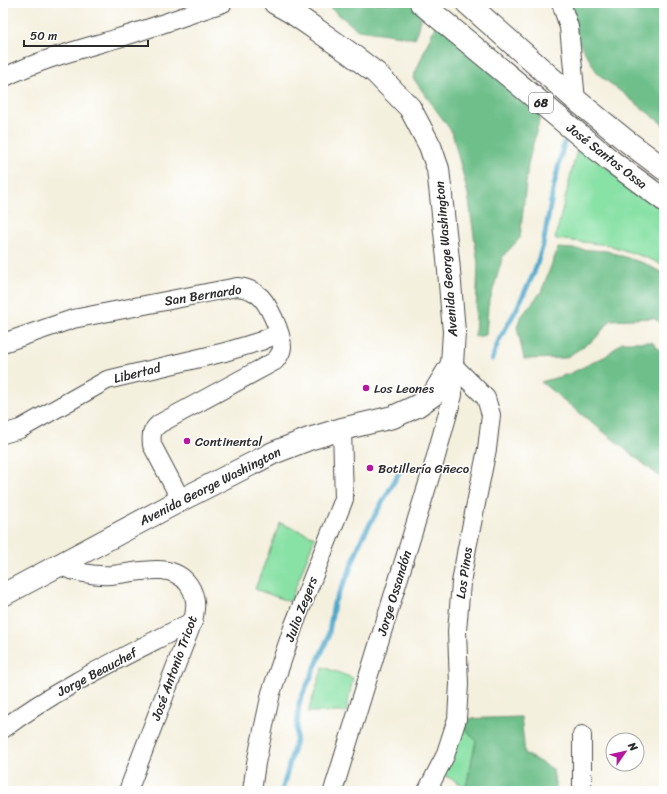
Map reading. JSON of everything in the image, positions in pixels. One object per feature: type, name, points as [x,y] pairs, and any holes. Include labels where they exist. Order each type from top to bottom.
[{"type":"main road","name":"Avenida George Washington","points":[[3,595],[181,500],[274,453],[342,428],[393,417],[418,406],[433,395],[452,364],[454,332],[448,259],[438,169],[430,146],[410,108],[376,74],[320,32],[275,3]]},
{"type":"main road","name":"José Santos Ossa","points":[[421,3],[610,161],[664,200]]},
{"type":"main road","name":"José Santos Ossa","points":[[467,3],[576,100],[664,169]]},
{"type":"street","points":[[3,78],[47,59],[117,38],[223,3]]},
{"type":"street","points":[[562,3],[570,27],[576,100]]},
{"type":"street","name":"San Bernardo","points":[[3,343],[73,319],[237,288],[246,288],[259,294],[264,301],[279,333],[282,347],[280,354],[275,361],[159,424],[153,430],[151,436],[152,445],[181,500]]},
{"type":"street","name":"Libertad","points":[[3,434],[20,429],[108,380],[225,352],[261,341],[279,333]]},
{"type":"street","name":"Jorge Ossandón","points":[[333,791],[453,395],[452,364]]},
{"type":"street","name":"Los Pinos","points":[[428,790],[445,756],[457,719],[460,684],[457,630],[462,583],[467,548],[487,449],[491,414],[486,398],[452,364]]},
{"type":"street","points":[[418,406],[453,395]]},
{"type":"street","name":"Julio Zegers","points":[[252,791],[256,763],[271,693],[294,625],[344,499],[342,428]]},
{"type":"street","name":"José Antonio Tricot","points":[[57,565],[80,573],[110,575],[155,570],[173,572],[185,578],[195,599],[196,609],[193,621],[128,791]]},
{"type":"street","name":"Jorge Beauchef","points":[[3,729],[25,712],[69,686],[193,621]]},
{"type":"street","points":[[582,735],[582,791]]},
{"type":"green space","points":[[324,3],[421,3],[424,5],[415,39],[358,30]]},
{"type":"green space","points":[[571,3],[664,3],[664,125],[598,74],[578,41]]},
{"type":"green space","points":[[437,21],[541,113],[528,164],[520,238],[503,256],[488,307],[486,335],[475,337],[478,264],[468,194],[452,132],[413,78]]},
{"type":"green space","points":[[578,146],[664,210],[664,266],[650,259],[609,245],[555,239]]},
{"type":"green space","points":[[558,248],[607,251],[646,264],[664,274],[664,325],[653,318],[611,320],[594,340],[565,358],[524,359],[517,327],[520,318],[541,292]]},
{"type":"green space","points":[[622,342],[652,342],[664,355],[664,480],[541,382],[569,374],[606,356]]},
{"type":"green space","points":[[280,523],[315,537],[290,602],[255,589]]},
{"type":"green space","points":[[323,667],[353,678],[346,712],[308,712]]},
{"type":"green space","points":[[521,717],[525,754],[553,769],[556,791],[470,791],[466,787],[476,741],[457,719]]},
{"type":"green space","points":[[457,719],[476,740],[466,787],[437,771]]},
{"type":"waterway","points":[[492,359],[499,340],[515,312],[534,273],[543,245],[554,185],[564,143]]},
{"type":"waterway","points":[[282,791],[296,740],[299,703],[328,638],[334,603],[348,575],[361,540],[400,471]]},
{"type":"place","name":"Los Leones","points":[[366,388]]},
{"type":"place","name":"Continental","points":[[187,441]]},
{"type":"place","name":"Botillería Gñeco","points":[[370,468]]}]
